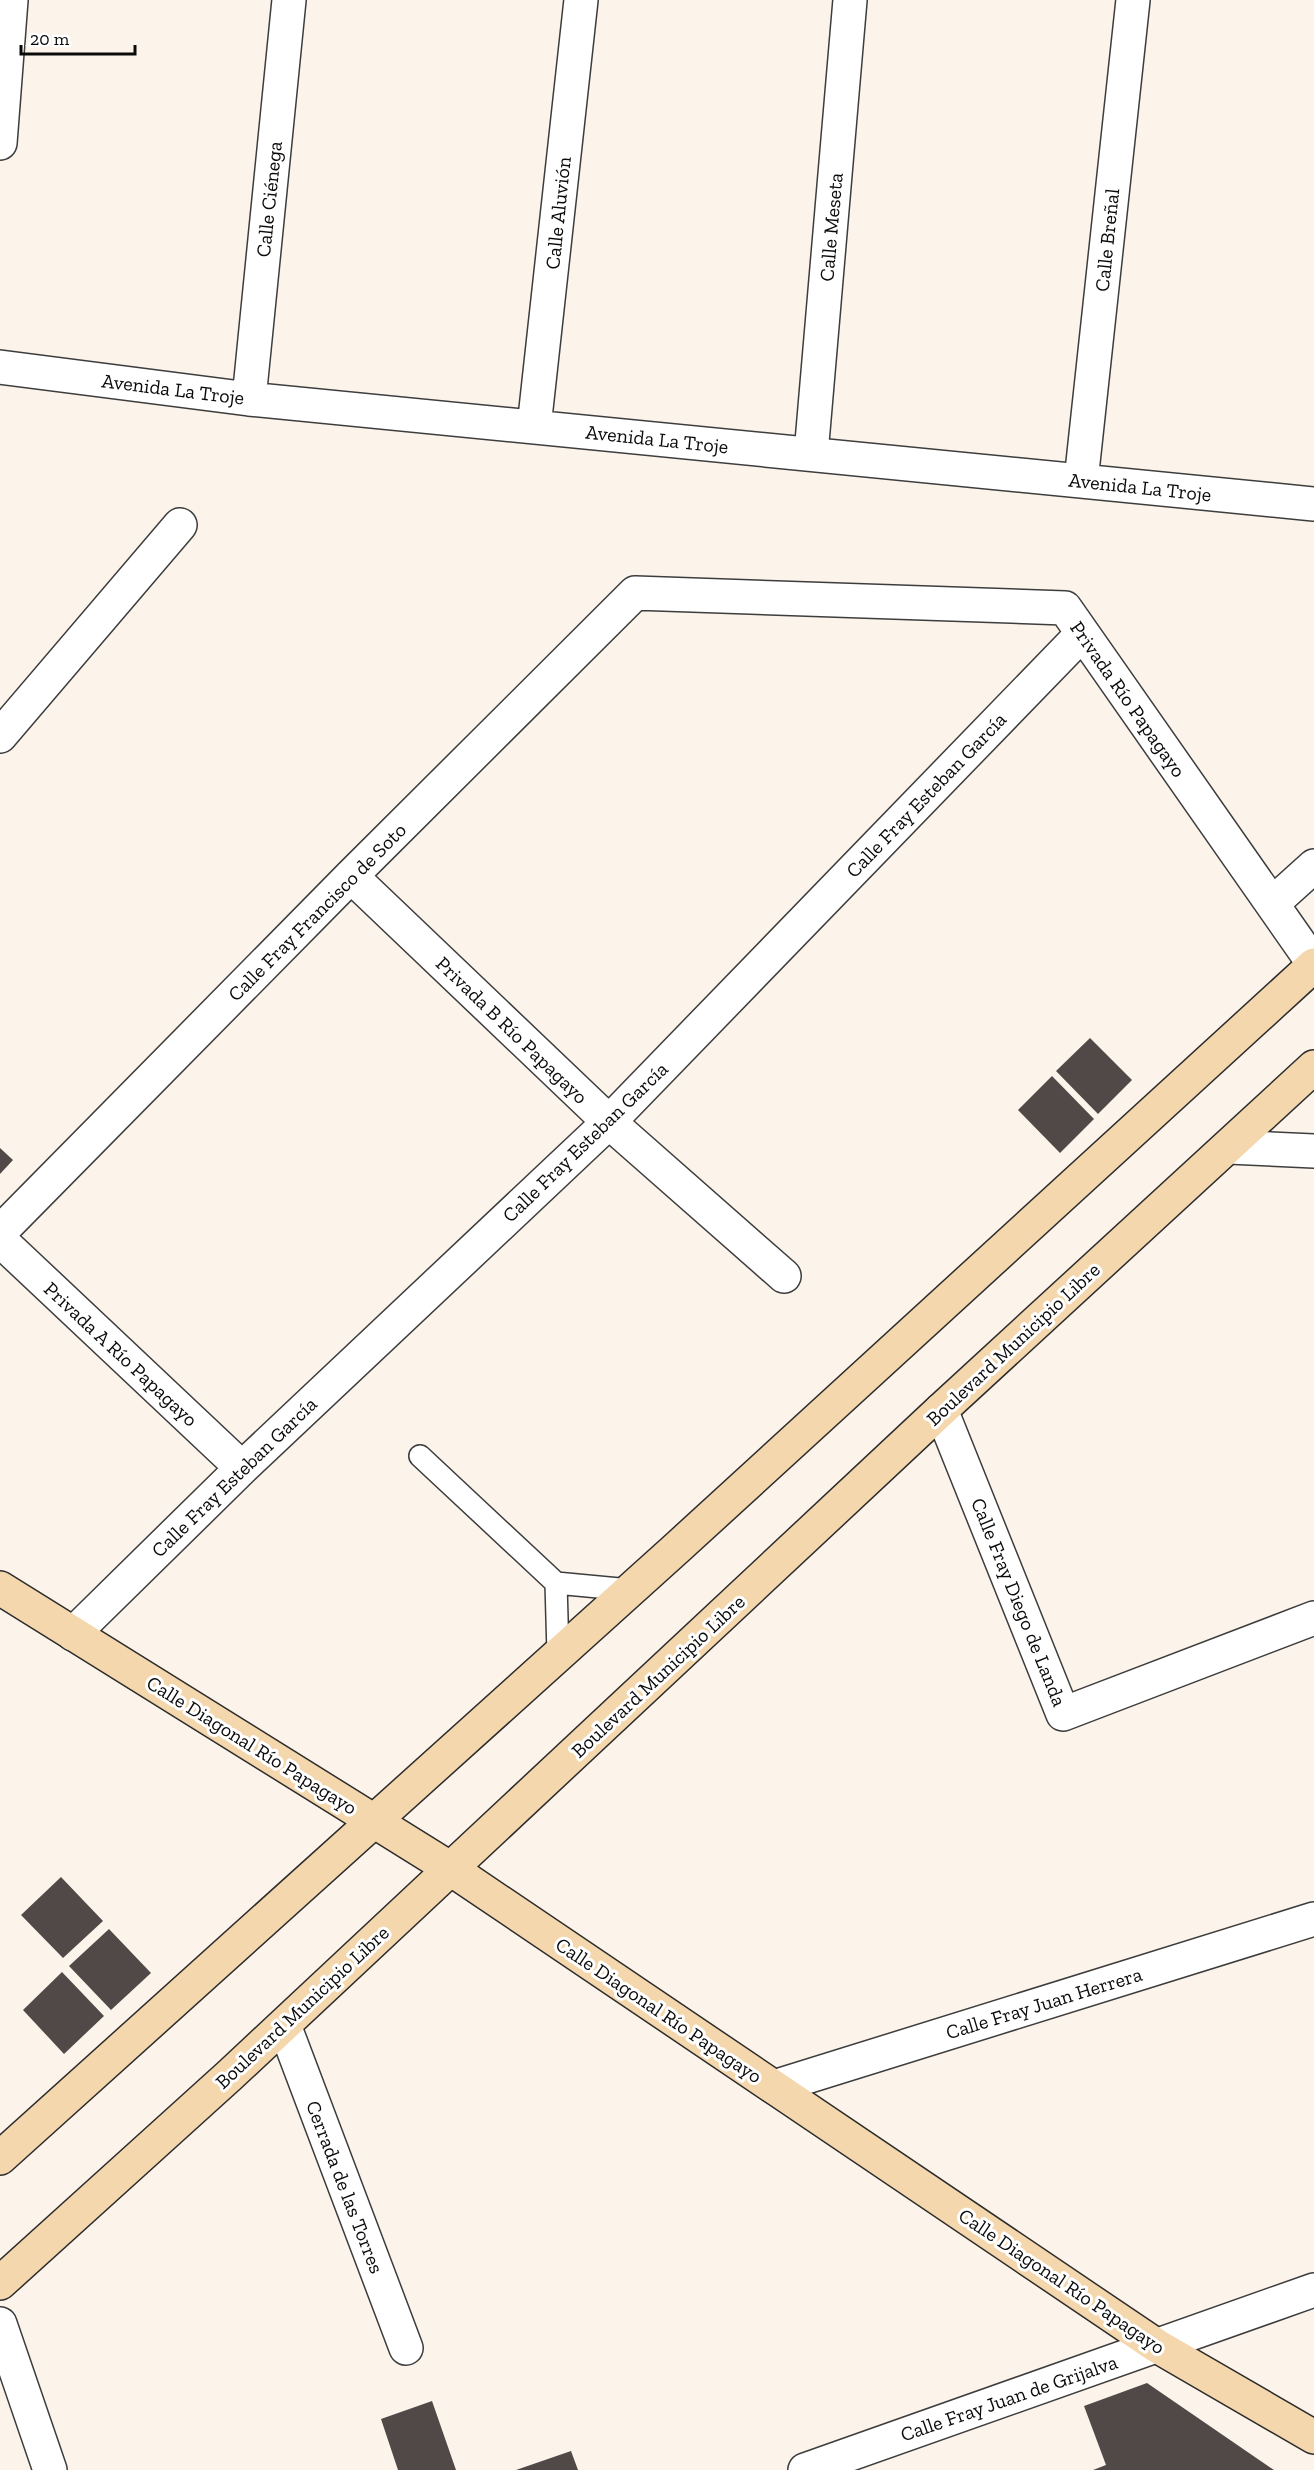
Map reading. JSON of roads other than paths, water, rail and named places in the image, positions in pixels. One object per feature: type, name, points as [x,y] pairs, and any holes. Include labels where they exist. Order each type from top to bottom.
[{"type":"main road","points":[[0,2158],[630,1590],[1314,964]]},
{"type":"main road","name":"Boulevard Municipio Libre","points":[[0,2283],[284,2025],[941,1410],[1314,1067]]},
{"type":"main road","name":"Calle Diagonal Río Papagayo","points":[[0,1588],[452,1869],[1157,2346],[1314,2437]]},
{"type":"street","points":[[0,143],[11,0]]},
{"type":"street","name":"Calle Ciénega","points":[[249,399],[289,0]]},
{"type":"street","name":"Calle Aluvión","points":[[534,427],[581,0]]},
{"type":"street","name":"Calle Meseta","points":[[811,454],[850,0]]},
{"type":"street","name":"Calle Breñal","points":[[1081,481],[1133,0]]},
{"type":"street","name":"Avenida La Troje","points":[[0,367],[249,399],[1314,504]]},
{"type":"street","points":[[0,736],[180,525]]},
{"type":"street","name":"Privada Río Papagayo","points":[[635,593],[1065,608],[1314,964]]},
{"type":"street","name":"Calle Fray Francisco de Soto","points":[[0,1232],[351,876],[635,593]]},
{"type":"street","name":"Calle Fray Esteban García","points":[[73,1634],[242,1468],[609,1122],[1082,634]]},
{"type":"street","points":[[1273,903],[1314,866]]},
{"type":"street","name":"Privada B Río Papagayo","points":[[351,876],[609,1122],[784,1276]]},
{"type":"street","points":[[1229,1147],[1314,1151]]},
{"type":"street","name":"Privada A Río Papagayo","points":[[0,1240],[242,1468]]},
{"type":"street","name":"Calle Fray Diego de Landa","points":[[941,1410],[1064,1714],[1314,1618]]},
{"type":"street","name":"Calle Fray Juan Herrera","points":[[774,2087],[1314,1919]]},
{"type":"street","name":"Cerrada de las Torres","points":[[284,2025],[406,2349]]},
{"type":"street","name":"Calle Fray Juan de Grijalva","points":[[805,2470],[1314,2290]]},
{"type":"street","points":[[0,2324],[50,2470]]},
{"type":"lane","points":[[420,1456],[556,1583],[630,1590]]},
{"type":"lane","points":[[556,1583],[558,1654]]}]
